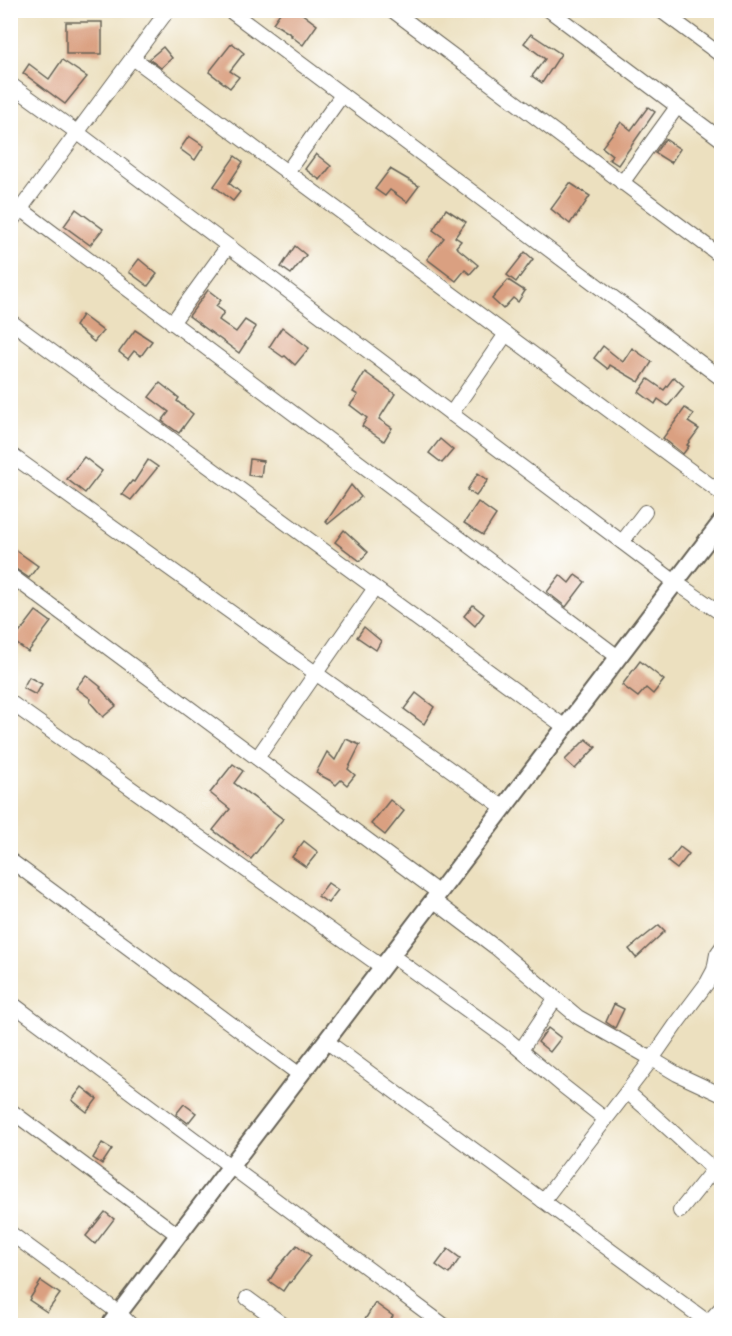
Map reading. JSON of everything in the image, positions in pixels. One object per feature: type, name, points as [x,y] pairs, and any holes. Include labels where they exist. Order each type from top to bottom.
[{"type":"street","points":[[11,223],[168,10]]},
{"type":"street","points":[[229,10],[722,378]]},
{"type":"street","points":[[549,10],[722,140]]},
{"type":"street","points":[[660,10],[722,56]]},
{"type":"street","points":[[400,13],[722,258]]},
{"type":"street","points":[[133,57],[722,494]]},
{"type":"street","points":[[10,84],[675,582],[722,614]]},
{"type":"street","points":[[287,172],[342,95]]},
{"type":"street","points":[[622,183],[677,107]]},
{"type":"street","points":[[21,209],[618,657]]},
{"type":"street","points":[[172,323],[228,246]]},
{"type":"street","points":[[10,321],[565,727]]},
{"type":"street","points":[[451,414],[506,334]]},
{"type":"street","points":[[10,454],[504,808]]},
{"type":"street","points":[[622,542],[645,512]]},
{"type":"street","points":[[114,1319],[722,521]]},
{"type":"street","points":[[10,575],[258,758],[436,897],[578,1017],[676,1074],[722,1095]]},
{"type":"street","points":[[258,758],[375,588]]},
{"type":"street","points":[[10,702],[386,961],[521,1050],[605,1119]]},
{"type":"street","points":[[10,860],[300,1075]]},
{"type":"street","points":[[543,1201],[707,983],[714,970],[717,954],[722,947]]},
{"type":"street","points":[[521,1050],[555,999]]},
{"type":"street","points":[[10,1002],[445,1326]]},
{"type":"street","points":[[326,1041],[711,1324],[722,1307]]},
{"type":"street","points":[[627,1092],[719,1174],[680,1211]]},
{"type":"street","points":[[10,1110],[178,1235]]},
{"type":"street","points":[[10,1233],[114,1319],[132,1326]]},
{"type":"street","points":[[247,1298],[285,1326]]},
{"type":"building","points":[[282,10],[297,10],[317,25],[303,45],[273,23]]},
{"type":"building","points":[[66,22],[102,22],[102,54],[66,54]]},
{"type":"building","points":[[531,34],[561,54],[542,83],[532,76],[545,59],[524,43]]},
{"type":"building","points":[[232,43],[244,53],[230,71],[239,77],[230,88],[209,72]]},
{"type":"building","points":[[163,47],[172,58],[161,68],[149,59]]},
{"type":"building","points":[[62,60],[87,77],[65,104],[23,73],[29,64],[49,79]]},
{"type":"building","points":[[648,107],[655,112],[618,165],[609,159],[612,155],[602,147],[621,122],[631,130]]},
{"type":"building","points":[[189,136],[204,146],[195,160],[180,149]]},
{"type":"building","points":[[665,139],[680,149],[671,163],[655,153]]},
{"type":"building","points":[[316,154],[331,166],[320,180],[305,169]]},
{"type":"building","points":[[235,156],[243,162],[229,183],[240,192],[233,201],[214,186]]},
{"type":"building","points":[[390,169],[419,186],[407,202],[390,190],[385,196],[375,189]]},
{"type":"building","points":[[570,183],[590,196],[570,224],[551,209]]},
{"type":"building","points":[[76,209],[103,229],[90,245],[64,226]]},
{"type":"building","points":[[446,209],[466,222],[455,237],[461,241],[456,247],[478,265],[470,274],[465,270],[456,281],[427,259],[444,238],[433,230]]},
{"type":"building","points":[[295,246],[306,255],[291,274],[281,267]]},
{"type":"building","points":[[525,252],[533,259],[516,282],[507,275]]},
{"type":"building","points":[[139,259],[157,274],[148,286],[129,272]]},
{"type":"building","points":[[508,280],[525,291],[518,302],[513,298],[503,309],[492,299]]},
{"type":"building","points":[[208,290],[221,300],[216,306],[224,312],[219,320],[236,332],[245,320],[256,327],[239,353],[189,316]]},
{"type":"building","points":[[82,315],[103,331],[94,342],[75,326]]},
{"type":"building","points":[[282,327],[309,348],[295,365],[269,347]]},
{"type":"building","points":[[135,330],[152,341],[141,356],[134,351],[128,359],[119,352]]},
{"type":"building","points":[[603,346],[623,362],[632,348],[652,362],[639,382],[610,365],[608,369],[594,358]]},
{"type":"building","points":[[365,372],[395,394],[379,419],[392,428],[384,441],[362,426],[367,418],[350,405],[358,395],[353,392]]},
{"type":"building","points":[[674,377],[684,386],[668,406],[658,399],[655,404],[639,392],[648,379],[664,390]]},
{"type":"building","points":[[160,383],[179,398],[177,401],[193,414],[179,433],[162,421],[169,412],[149,397]]},
{"type":"building","points":[[685,408],[694,414],[688,422],[699,429],[683,454],[663,438]]},
{"type":"building","points":[[440,439],[453,450],[442,463],[429,453]]},
{"type":"building","points":[[84,457],[102,471],[85,493],[67,479]]},
{"type":"building","points":[[250,459],[263,461],[261,477],[248,475]]},
{"type":"building","points":[[148,460],[158,467],[131,500],[122,494],[132,481],[134,482]]},
{"type":"building","points":[[478,473],[488,480],[476,496],[467,490]]},
{"type":"building","points":[[351,485],[361,497],[328,524],[326,522]]},
{"type":"building","points":[[478,502],[496,515],[483,535],[464,523]]},
{"type":"building","points":[[344,530],[368,552],[360,561],[335,542]]},
{"type":"building","points":[[10,546],[38,566],[29,578],[10,565]]},
{"type":"building","points":[[560,575],[569,583],[575,575],[585,582],[566,607],[547,592]]},
{"type":"building","points":[[473,605],[484,614],[475,626],[464,616]]},
{"type":"building","points":[[36,611],[51,622],[28,652],[13,641]]},
{"type":"building","points":[[364,627],[381,641],[376,650],[357,637]]},
{"type":"building","points":[[640,661],[664,680],[653,694],[646,688],[638,697],[622,685]]},
{"type":"building","points":[[86,675],[101,687],[116,706],[103,717],[90,702],[91,699],[76,688]]},
{"type":"building","points":[[29,677],[42,684],[36,695],[23,688]]},
{"type":"building","points":[[416,693],[434,707],[424,724],[404,709]]},
{"type":"building","points":[[346,739],[360,745],[348,769],[355,775],[347,785],[341,780],[336,785],[316,773],[327,752],[335,760]]},
{"type":"building","points":[[586,739],[596,747],[575,769],[565,760]]},
{"type":"building","points":[[233,764],[243,771],[234,783],[283,819],[251,859],[213,830],[230,809],[210,793]]},
{"type":"building","points":[[390,800],[404,811],[385,835],[371,824]]},
{"type":"building","points":[[304,841],[318,852],[306,867],[292,857]]},
{"type":"building","points":[[680,847],[689,854],[677,869],[668,862]]},
{"type":"building","points":[[328,883],[338,890],[328,903],[318,896]]},
{"type":"building","points":[[659,925],[665,931],[636,958],[629,949]]},
{"type":"building","points":[[614,1004],[624,1009],[615,1028],[606,1022]]},
{"type":"building","points":[[548,1028],[561,1038],[550,1052],[538,1042]]},
{"type":"building","points":[[82,1087],[97,1099],[87,1112],[72,1100]]},
{"type":"building","points":[[184,1104],[196,1113],[188,1123],[176,1114]]},
{"type":"building","points":[[102,1143],[112,1149],[102,1164],[93,1158]]},
{"type":"building","points":[[105,1212],[114,1219],[95,1244],[86,1236]]},
{"type":"building","points":[[297,1245],[311,1256],[283,1291],[269,1281]]},
{"type":"building","points":[[448,1249],[460,1258],[449,1274],[436,1265]]},
{"type":"building","points":[[41,1281],[60,1294],[47,1312],[29,1300]]},
{"type":"building","points":[[375,1303],[393,1316],[387,1326],[361,1326]]}]
